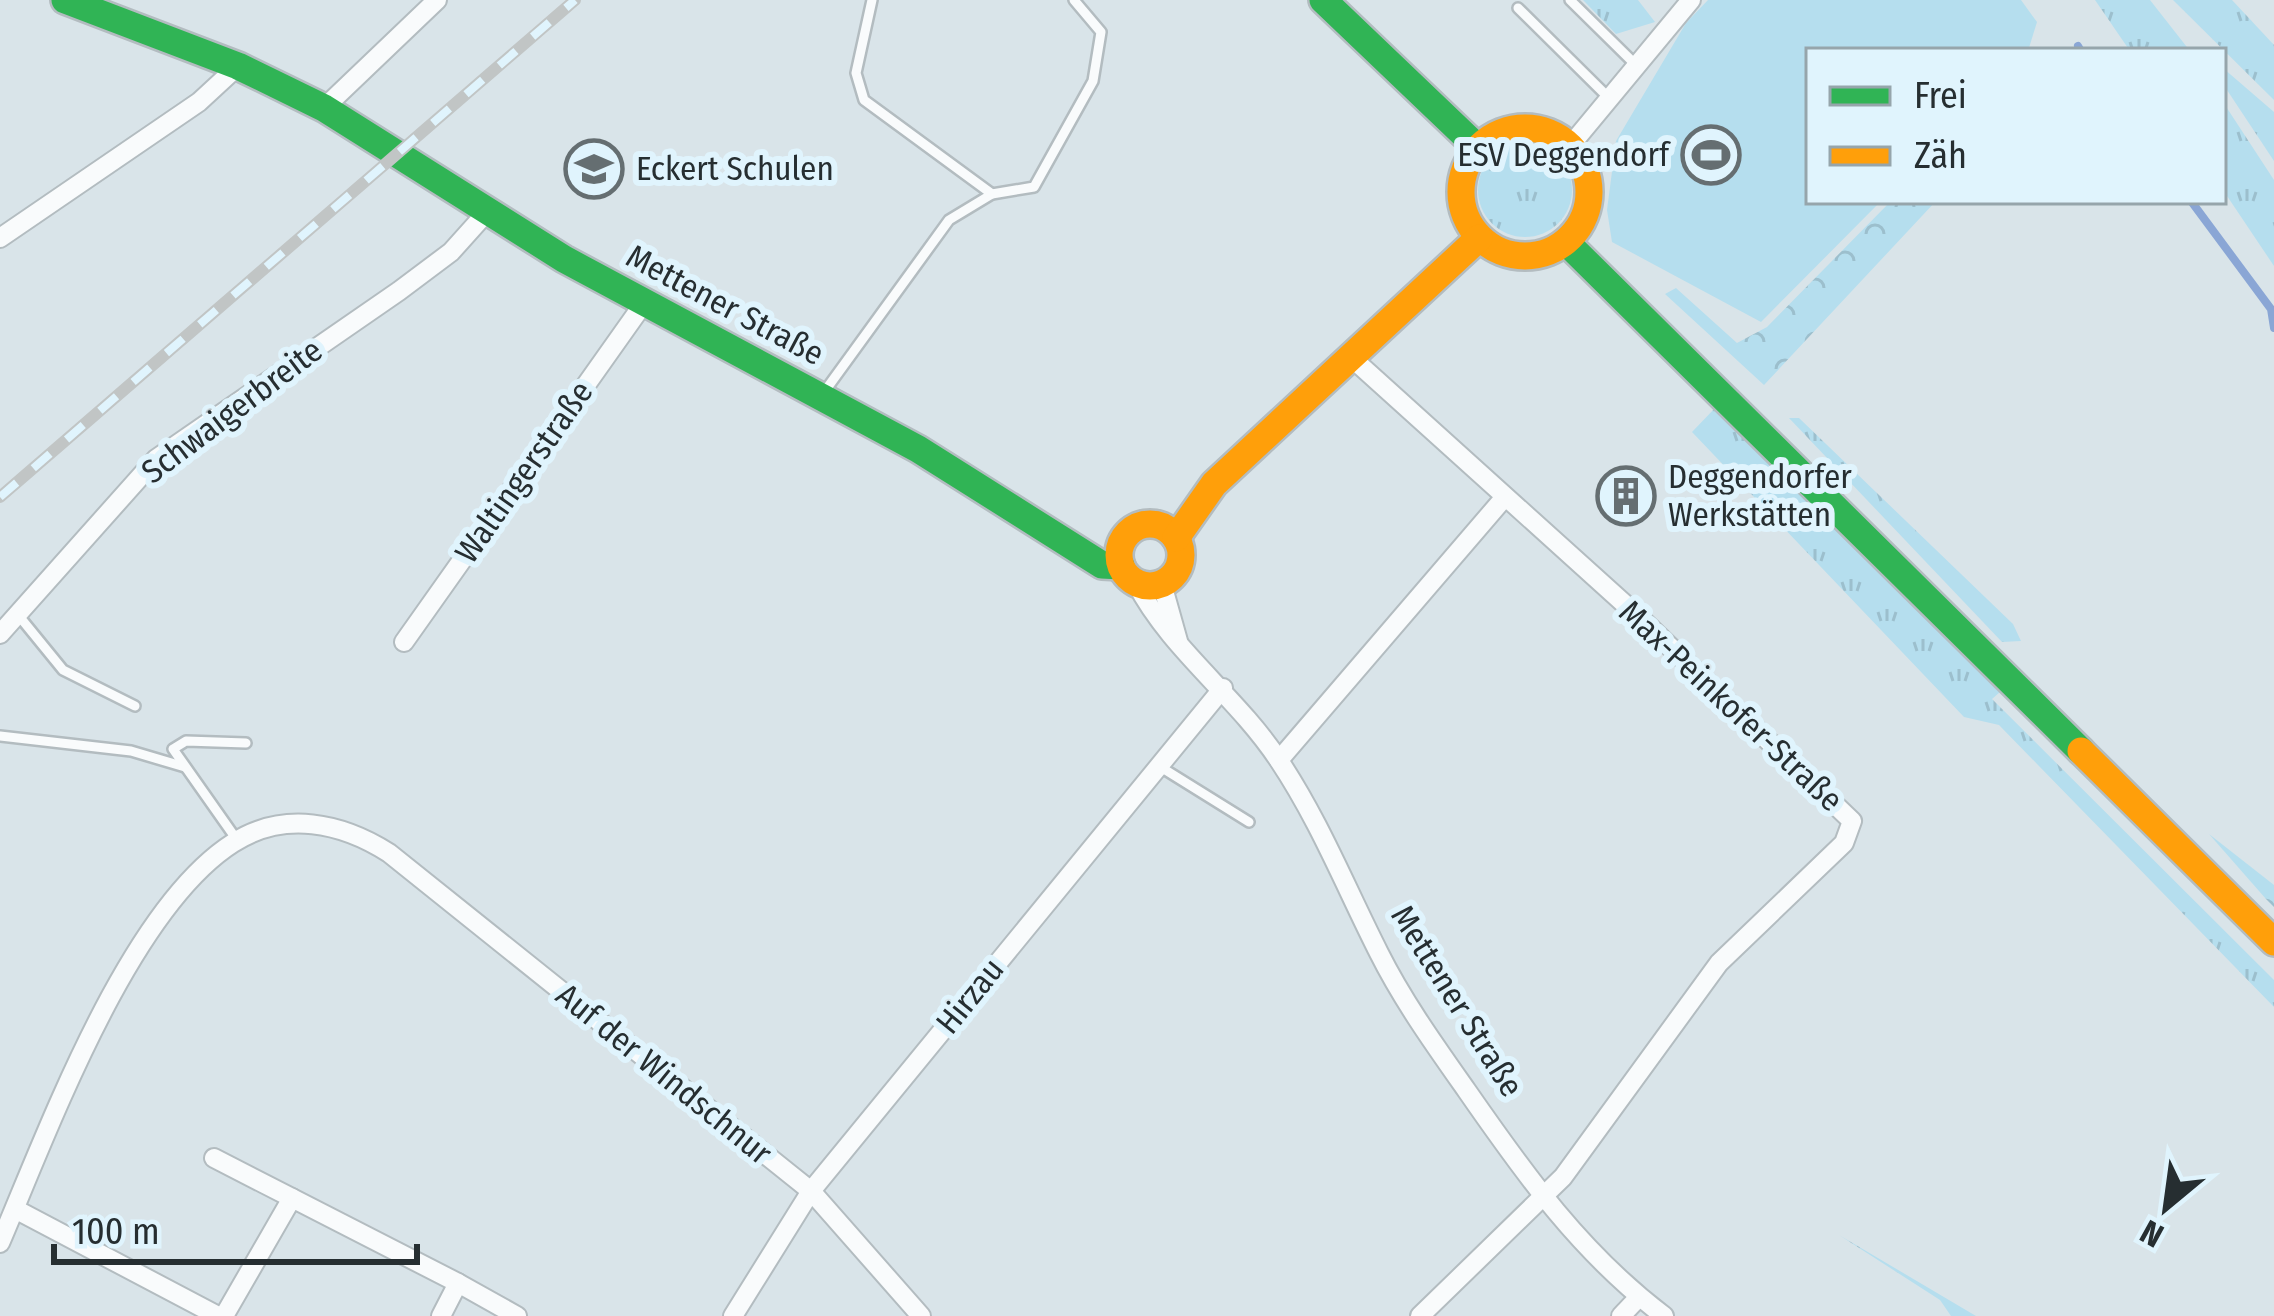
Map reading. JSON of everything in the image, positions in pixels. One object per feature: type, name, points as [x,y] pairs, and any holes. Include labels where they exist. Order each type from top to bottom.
[{"type":"street","name":"Mettener Straße","points":[[65,0],[238,66],[324,108],[485,213],[1056,532],[1102,565],[1135,569],[1154,617],[1223,688],[1279,760],[1332,854],[1381,958],[1542,1198],[1600,1264],[1664,1316]]},
{"type":"street","points":[[324,108],[437,0]]},
{"type":"street","points":[[1323,0],[1478,148]]},
{"type":"street","points":[[1570,146],[1690,0]]},
{"type":"street","points":[[0,238],[199,102],[238,66]]},
{"type":"street","points":[[1524,127],[1549,132],[1570,146],[1584,167],[1589,191],[1585,216],[1566,242],[1526,256],[1501,251],[1480,238],[1465,217],[1460,192],[1465,168],[1478,148],[1499,133],[1524,127]]},
{"type":"street","name":"Schwaigerbreite","points":[[0,634],[156,459],[399,291],[451,252],[485,213]]},
{"type":"street","points":[[1167,532],[1480,238]]},
{"type":"street","points":[[1566,242],[2274,942]]},
{"type":"street","name":"Waltingerstraße","points":[[404,642],[644,302]]},
{"type":"street","name":"Max-Peinkofer-Straße","points":[[1352,358],[1852,821],[1844,843],[1719,963],[1563,1177],[1542,1198]]},
{"type":"street","points":[[1279,760],[1504,498]]},
{"type":"street","points":[[1137,527],[1167,532],[1178,568],[1135,569],[1137,527]]},
{"type":"street","name":"Hirzau","points":[[733,1316],[811,1191],[1223,688]]},
{"type":"street","name":"Auf der Windschnur","points":[[237,840],[290,824],[320,824],[357,833],[389,853],[811,1191],[921,1316]]},
{"type":"street","points":[[0,1244],[73,1066],[153,930],[195,876],[237,840]]},
{"type":"street","points":[[214,1158],[518,1316]]},
{"type":"street","points":[[15,1209],[221,1316],[292,1198]]},
{"type":"street","points":[[1420,1316],[1542,1198]]},
{"type":"street","points":[[441,1316],[458,1283]]},
{"type":"street","points":[[1621,1316],[1639,1297]]},
{"type":"lane","points":[[872,0],[856,73],[864,100],[992,194]]},
{"type":"lane","points":[[820,398],[949,220],[992,194],[1034,187],[1093,81],[1101,32],[1074,0]]},
{"type":"lane","points":[[1570,0],[1637,66]]},
{"type":"lane","points":[[1518,8],[1610,99]]},
{"type":"lane","points":[[17,614],[63,670],[135,706]]},
{"type":"lane","points":[[0,736],[131,751],[185,767]]},
{"type":"lane","points":[[237,840],[172,749],[187,741],[246,743]]},
{"type":"lane","points":[[1159,766],[1249,822]]},
{"type":"green space","points":[[1583,0],[1638,0],[1655,22],[1616,34]]},
{"type":"green space","name":"ESV Deggendorf","points":[[1708,0],[2021,0],[2037,22],[2029,48],[1806,48],[1806,204],[1878,204],[1761,322],[1612,242],[1607,210],[1616,141],[1686,23]]},
{"type":"green space","points":[[2095,0],[2150,0],[2188,48],[2128,48]]},
{"type":"green space","points":[[2173,0],[2232,0],[2274,45],[2274,100],[2226,48]]},
{"type":"green space","points":[[2226,71],[2274,112],[2274,161],[2226,89]]},
{"type":"green space","points":[[2226,107],[2274,180],[2274,266],[2226,194]]},
{"type":"green space","points":[[1516,143],[1534,143],[1559,156],[1569,172],[1569,208],[1559,224],[1534,237],[1516,237],[1491,224],[1478,199],[1478,181],[1491,156]]},
{"type":"green space","points":[[1888,204],[1933,204],[1764,385],[1665,294],[1676,288],[1737,343],[1767,327]]},
{"type":"green space","points":[[1716,407],[2000,692],[1992,699],[2274,980],[2274,1007],[1999,725],[1964,717],[1692,432]]},
{"type":"green space","points":[[1789,418],[1799,418],[2013,624],[2021,641],[2002,642]]},
{"type":"green space","points":[[2209,834],[2274,885],[2274,907],[2266,899]]},
{"type":"green space","points":[[1839,1235],[1976,1316],[1951,1316],[1940,1300]]},
{"type":"waterway","points":[[2193,204],[2271,309],[2274,328]]},
{"type":"railway","points":[[0,497],[575,0]]},
{"type":"traffic: fast","points":[[65,0],[238,66],[324,108],[564,259],[918,449],[1102,565],[1121,566]]},
{"type":"traffic: fast","points":[[1323,0],[1478,148]]},
{"type":"traffic: fast","points":[[1566,242],[2081,751]]},
{"type":"traffic: slow","points":[[1525,128],[1549,133],[1570,147],[1584,168],[1589,192],[1584,216],[1570,237],[1549,251],[1525,256],[1501,251],[1480,237],[1466,216],[1461,192],[1466,168],[1480,147],[1501,133],[1525,128]]},
{"type":"traffic: slow","points":[[1176,538],[1214,484],[1479,238]]},
{"type":"traffic: slow","points":[[1150,524],[1172,533],[1181,555],[1172,577],[1150,586],[1128,577],[1119,555],[1128,533],[1150,524]]},
{"type":"traffic: slow","points":[[2081,751],[2274,942]]},
{"type":"place","name":"ESV Deggendorf","points":[[1711,155]]},
{"type":"place","name":"Eckert Schulen","points":[[594,169]]},
{"type":"place","name":"Deggendorfer Werkstätten","points":[[1626,496]]}]
